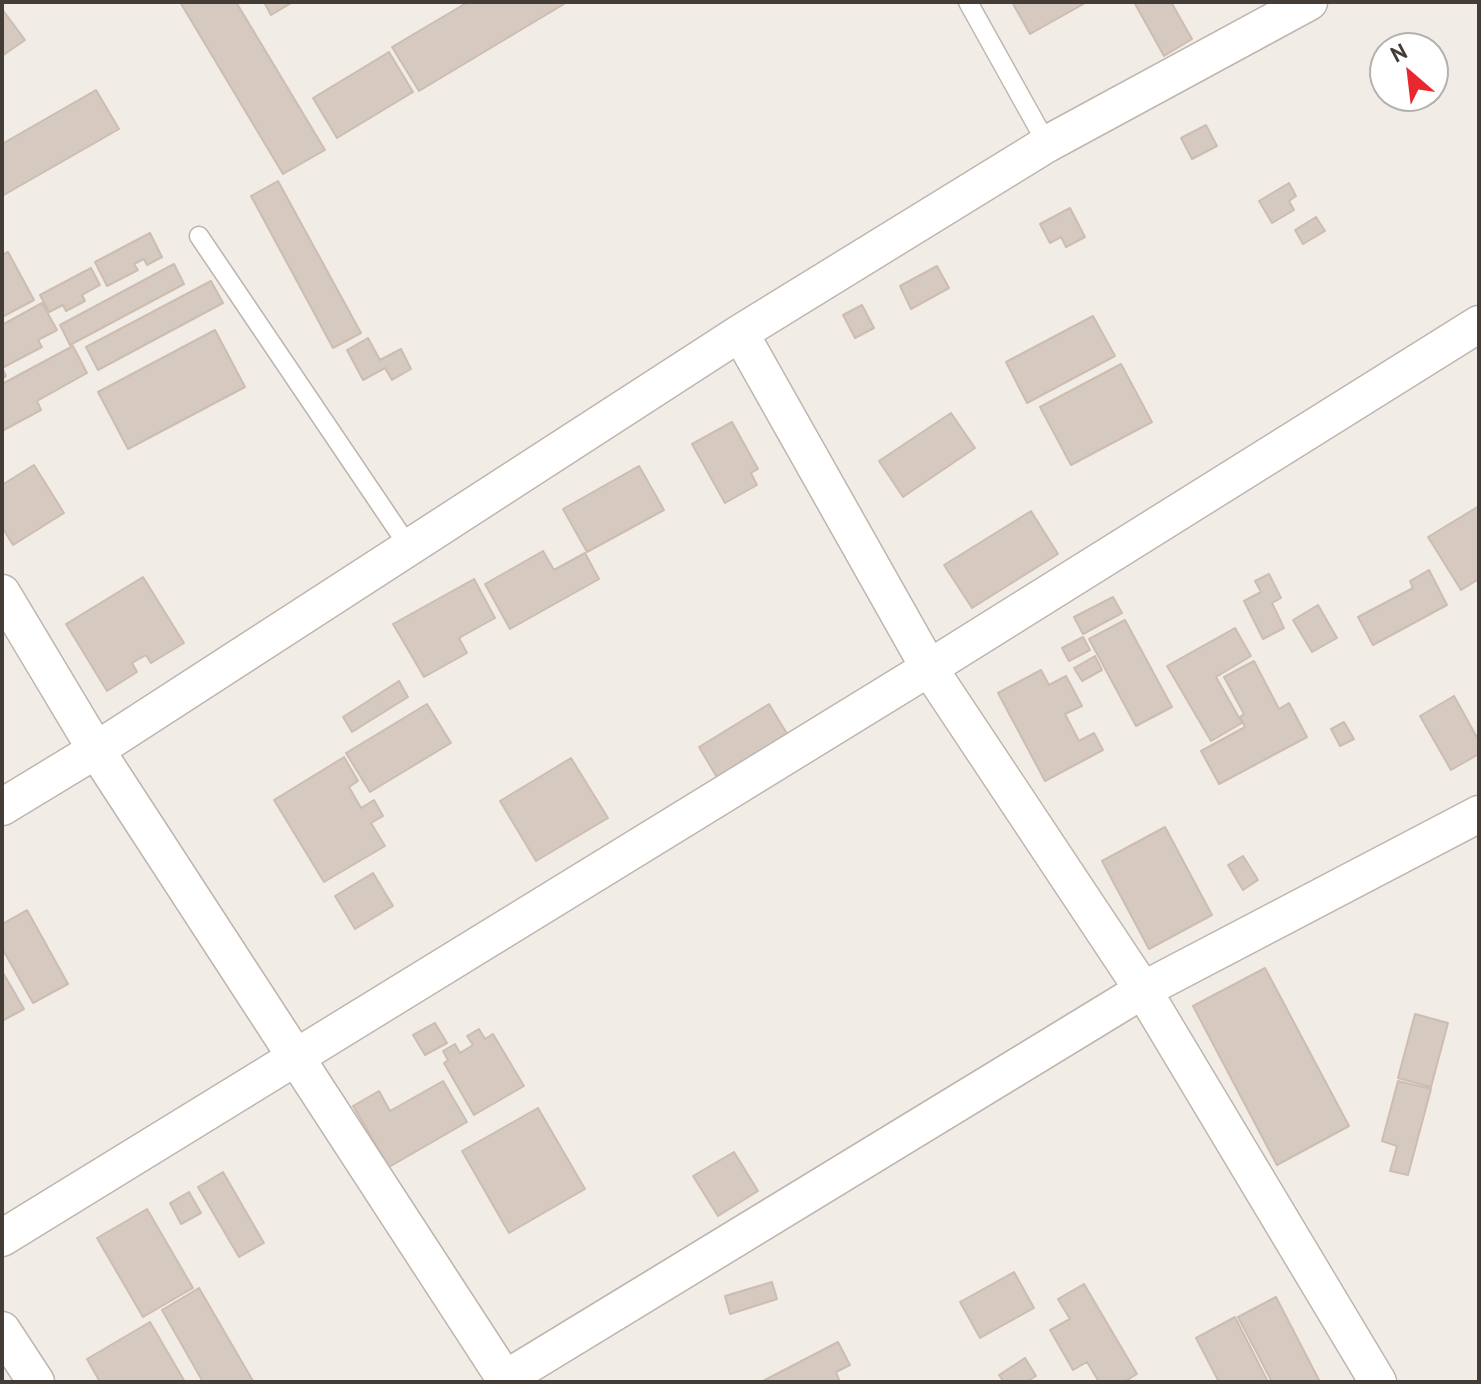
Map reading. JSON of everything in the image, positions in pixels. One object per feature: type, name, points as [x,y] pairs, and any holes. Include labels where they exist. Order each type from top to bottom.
[{"type":"street","points":[[2,807],[96,750],[740,333],[1047,144],[1309,2]]},
{"type":"street","points":[[2,1238],[929,668],[1479,324]]},
{"type":"street","points":[[740,333],[929,668],[1143,990],[1378,1382]]},
{"type":"street","points":[[2,593],[96,750],[505,1380],[1143,990],[1479,814]]},
{"type":"street","points":[[2,1330],[36,1382]]},
{"type":"lane","points":[[968,2],[1047,144]]},
{"type":"lane","points":[[199,236],[409,547]]},
{"type":"building","points":[[180,2],[236,2],[325,150],[283,174]]},
{"type":"building","points":[[264,2],[293,2],[271,15]]},
{"type":"building","points":[[468,2],[564,4],[419,91],[392,47]]},
{"type":"building","points":[[1012,2],[1087,2],[1030,34]]},
{"type":"building","points":[[1134,2],[1171,2],[1192,39],[1164,56]]},
{"type":"building","points":[[2,9],[25,40],[2,56]]},
{"type":"building","points":[[389,52],[413,92],[337,138],[313,98]]},
{"type":"building","points":[[96,90],[119,129],[2,196],[2,144]]},
{"type":"building","points":[[1206,125],[1217,146],[1192,159],[1181,138]]},
{"type":"building","points":[[278,181],[361,333],[333,348],[251,196]]},
{"type":"building","points":[[1289,183],[1296,196],[1289,201],[1294,210],[1272,223],[1259,201]]},
{"type":"building","points":[[1070,208],[1085,237],[1066,247],[1061,237],[1050,243],[1040,224]]},
{"type":"building","points":[[1316,217],[1325,231],[1303,244],[1295,230]]},
{"type":"building","points":[[150,233],[162,257],[147,265],[144,259],[134,264],[138,270],[107,286],[95,262]]},
{"type":"building","points":[[8,252],[34,300],[2,317],[2,255]]},
{"type":"building","points":[[174,264],[184,284],[70,345],[60,325]]},
{"type":"building","points":[[937,266],[949,288],[911,309],[900,286]]},
{"type":"building","points":[[91,268],[100,285],[82,295],[85,301],[66,311],[63,305],[49,312],[40,295]]},
{"type":"building","points":[[211,281],[223,303],[98,370],[86,347]]},
{"type":"building","points":[[42,303],[57,330],[38,340],[42,347],[2,368],[2,325]]},
{"type":"building","points":[[862,305],[874,328],[855,338],[843,315]]},
{"type":"building","points":[[1093,316],[1115,356],[1027,403],[1006,362]]},
{"type":"building","points":[[215,330],[245,387],[128,449],[98,392]]},
{"type":"building","points":[[368,338],[380,360],[401,349],[411,369],[392,380],[385,368],[363,380],[347,350]]},
{"type":"building","points":[[73,346],[87,373],[37,401],[41,410],[2,431],[2,384]]},
{"type":"building","points":[[1121,364],[1152,422],[1071,465],[1040,407]]},
{"type":"building","points":[[951,413],[975,448],[903,497],[879,461]]},
{"type":"building","points":[[732,422],[758,469],[751,473],[757,485],[725,503],[692,444]]},
{"type":"building","points":[[34,465],[64,513],[13,545],[2,527],[2,485]]},
{"type":"building","points":[[639,466],[664,510],[587,552],[563,509]]},
{"type":"building","points":[[1479,506],[1479,579],[1461,590],[1428,537]]},
{"type":"building","points":[[1031,511],[1058,554],[972,608],[944,565]]},
{"type":"building","points":[[543,551],[554,570],[585,553],[599,579],[510,629],[485,584]]},
{"type":"building","points":[[1429,570],[1447,605],[1373,645],[1358,617],[1413,588],[1410,581]]},
{"type":"building","points":[[1269,574],[1281,598],[1272,603],[1284,628],[1263,639],[1244,601],[1261,592],[1255,581]]},
{"type":"building","points":[[143,577],[184,643],[151,663],[146,655],[132,663],[137,672],[107,691],[66,624]]},
{"type":"building","points":[[474,579],[495,618],[459,638],[467,653],[424,677],[393,624]]},
{"type":"building","points":[[1113,597],[1122,613],[1083,634],[1074,617]]},
{"type":"building","points":[[1318,605],[1337,638],[1312,652],[1293,620]]},
{"type":"building","points":[[1125,620],[1172,707],[1136,726],[1089,639]]},
{"type":"building","points":[[1235,628],[1251,656],[1216,677],[1242,723],[1211,741],[1167,666]]},
{"type":"building","points":[[1083,637],[1090,650],[1069,661],[1062,648]]},
{"type":"building","points":[[1095,656],[1102,670],[1082,681],[1074,668]]},
{"type":"building","points":[[1254,661],[1279,709],[1289,703],[1307,737],[1219,784],[1201,751],[1245,727],[1240,717],[1244,714],[1224,677]]},
{"type":"building","points":[[1041,670],[1049,685],[1066,676],[1082,706],[1065,714],[1079,741],[1094,733],[1103,750],[1045,781],[998,693]]},
{"type":"building","points":[[399,681],[408,697],[352,732],[343,717]]},
{"type":"building","points":[[1454,696],[1479,741],[1479,754],[1451,770],[1420,716]]},
{"type":"building","points":[[427,704],[451,743],[370,792],[346,753]]},
{"type":"building","points":[[769,704],[789,737],[718,779],[699,747]]},
{"type":"building","points":[[1344,722],[1354,739],[1340,746],[1331,729]]},
{"type":"building","points":[[344,757],[358,781],[349,787],[361,808],[374,800],[383,816],[371,823],[385,846],[324,882],[274,800]]},
{"type":"building","points":[[571,758],[608,818],[536,861],[500,801]]},
{"type":"building","points":[[1165,827],[1212,915],[1149,949],[1102,861]]},
{"type":"building","points":[[1243,856],[1258,880],[1243,890],[1228,865]]},
{"type":"building","points":[[373,873],[393,906],[355,929],[335,896]]},
{"type":"building","points":[[27,910],[68,984],[33,1003],[2,948],[2,924]]},
{"type":"building","points":[[1265,968],[1349,1126],[1277,1165],[1193,1006]]},
{"type":"building","points":[[2,971],[24,1009],[2,1021]]},
{"type":"building","points":[[1415,1014],[1448,1023],[1431,1087],[1398,1078]]},
{"type":"building","points":[[435,1023],[447,1043],[425,1055],[413,1035]]},
{"type":"building","points":[[479,1029],[485,1039],[493,1034],[524,1086],[474,1115],[444,1063],[448,1060],[443,1051],[455,1044],[460,1053],[473,1045],[467,1036]]},
{"type":"building","points":[[443,1081],[467,1122],[389,1167],[353,1106],[379,1091],[390,1111]]},
{"type":"building","points":[[1398,1081],[1431,1089],[1408,1175],[1390,1171],[1397,1146],[1382,1141]]},
{"type":"building","points":[[538,1108],[585,1189],[509,1233],[462,1151]]},
{"type":"building","points":[[734,1152],[758,1191],[718,1216],[693,1176]]},
{"type":"building","points":[[223,1172],[264,1243],[239,1257],[198,1187]]},
{"type":"building","points":[[189,1192],[201,1213],[181,1224],[170,1203]]},
{"type":"building","points":[[147,1209],[193,1288],[143,1317],[97,1238]]},
{"type":"building","points":[[1014,1272],[1034,1308],[980,1338],[960,1302]]},
{"type":"building","points":[[772,1282],[777,1299],[730,1314],[725,1296]]},
{"type":"building","points":[[1084,1284],[1137,1374],[1124,1382],[1099,1382],[1087,1362],[1073,1370],[1050,1330],[1070,1319],[1058,1299]]},
{"type":"building","points":[[199,1288],[253,1381],[203,1382],[162,1310]]},
{"type":"building","points":[[1276,1297],[1320,1382],[1272,1382],[1238,1317]]},
{"type":"building","points":[[1235,1317],[1268,1382],[1219,1382],[1196,1338]]},
{"type":"building","points":[[150,1322],[185,1382],[100,1382],[87,1359]]},
{"type":"building","points":[[838,1342],[850,1365],[836,1372],[840,1382],[761,1382]]},
{"type":"building","points":[[1025,1358],[1036,1376],[1026,1382],[1004,1382],[999,1375]]}]
